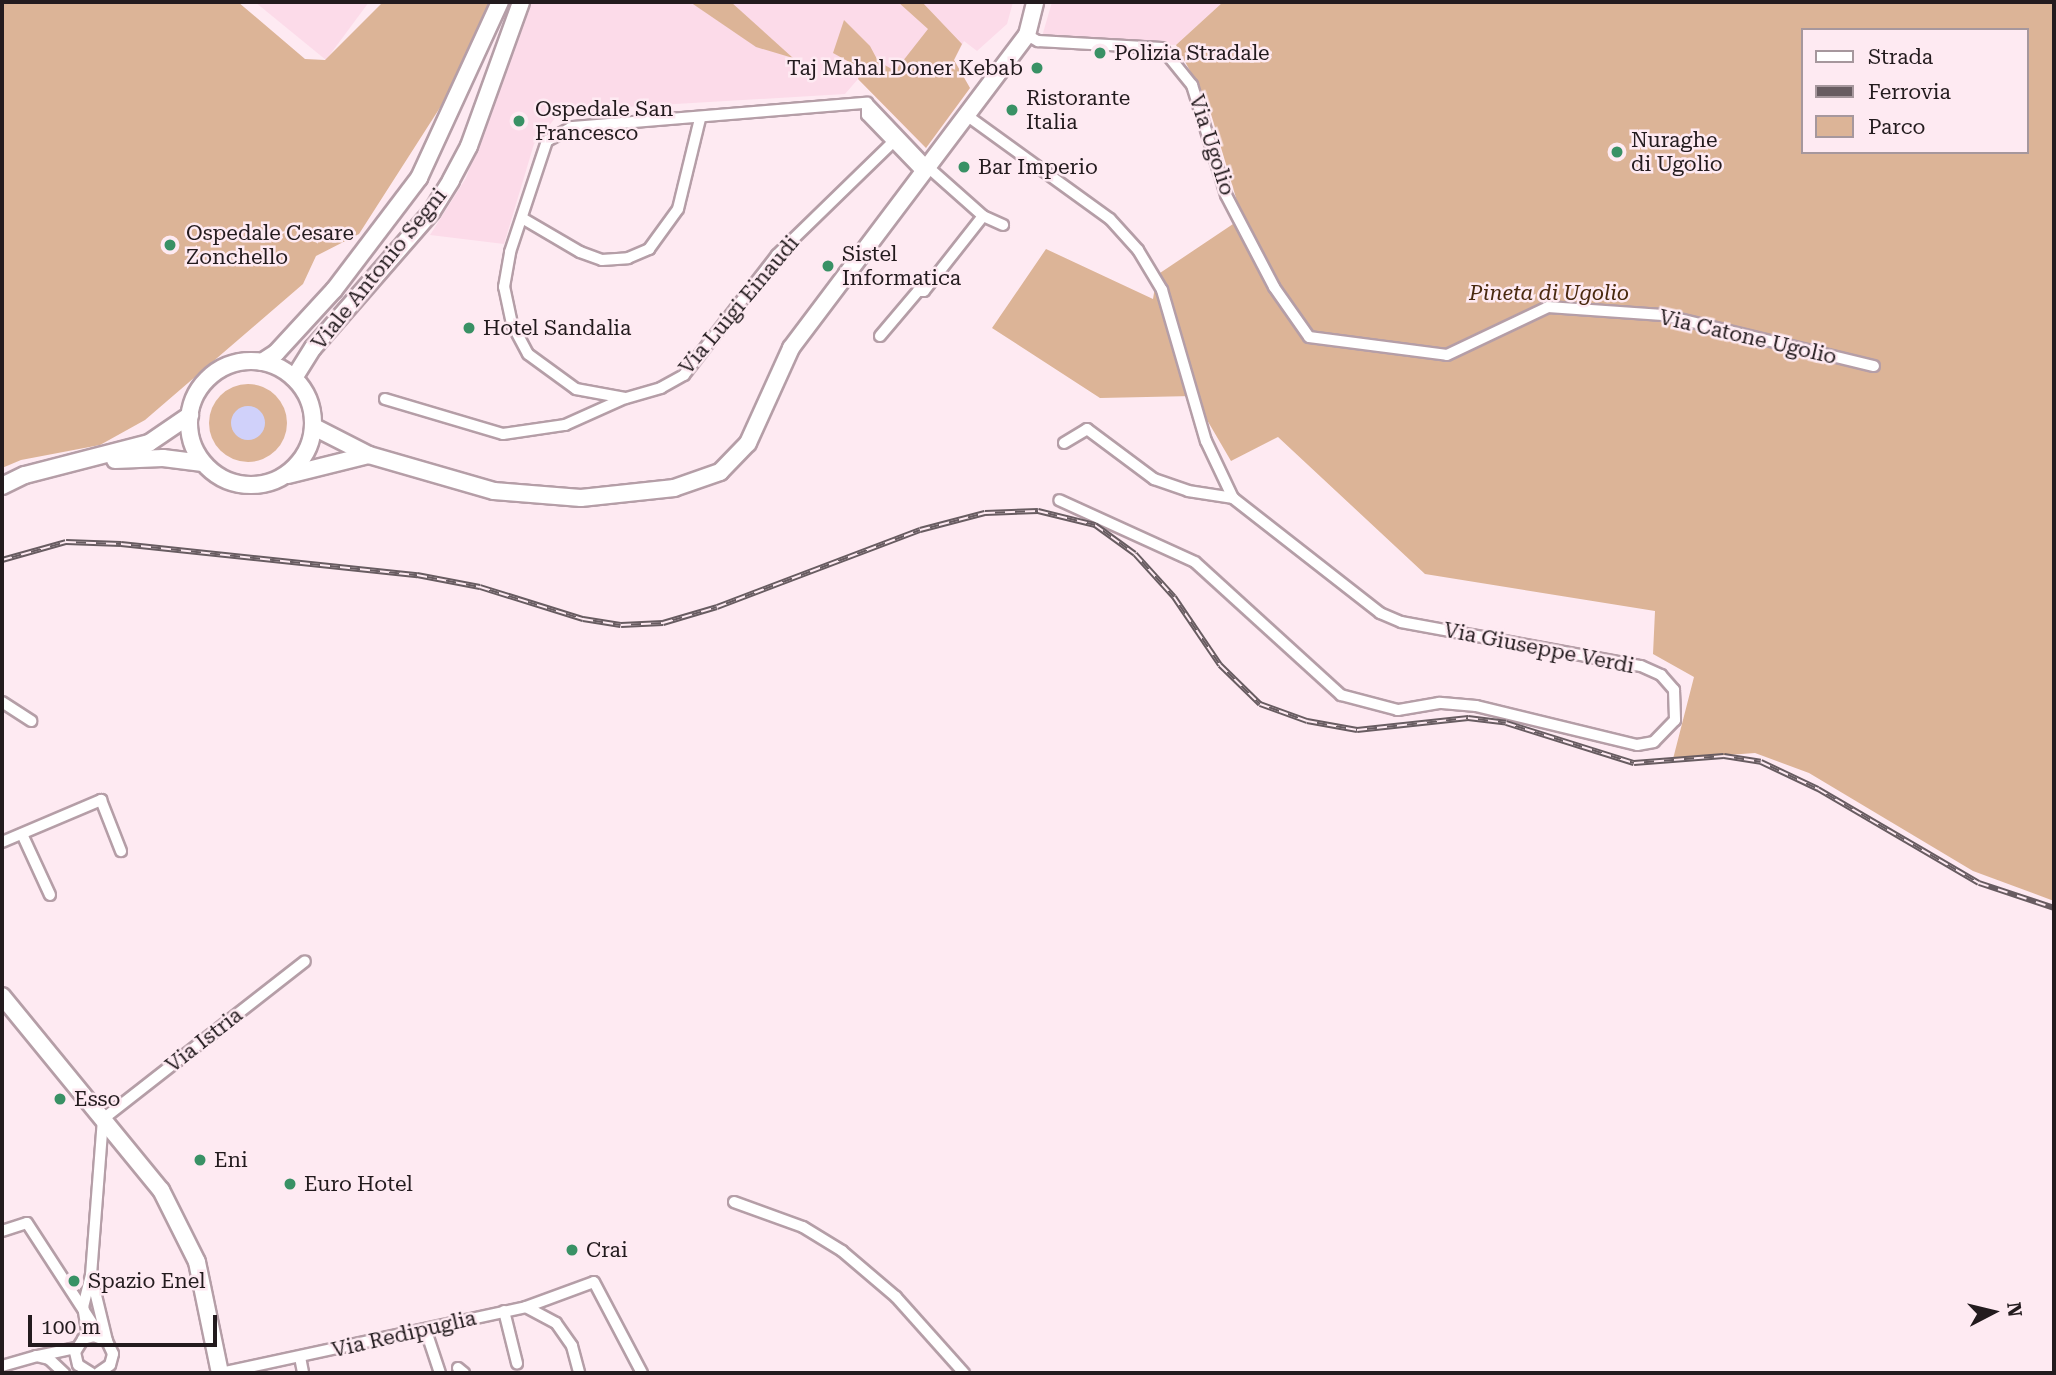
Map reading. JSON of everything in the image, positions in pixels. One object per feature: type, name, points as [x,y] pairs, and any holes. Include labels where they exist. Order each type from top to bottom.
[{"type":"main road","name":"Viale Antonio Segni","points":[[262,362],[276,354],[334,290],[419,178],[500,2]]},
{"type":"main road","name":"Viale Antonio Segni","points":[[294,378],[313,348],[432,211],[451,180],[469,146],[521,2]]},
{"type":"main road","points":[[314,427],[369,455],[494,491],[581,498],[674,488],[720,472],[748,443],[791,348],[969,117],[1027,36],[1035,2]]},
{"type":"main road","points":[[285,476],[305,455],[314,427],[309,400],[294,378],[262,362],[234,363],[215,373],[200,388],[190,415],[194,448],[203,463],[227,481],[257,486],[285,476],[369,455]]},
{"type":"main road","points":[[2,486],[25,475],[88,461],[149,443],[190,415]]},
{"type":"main road","points":[[88,461],[163,458],[203,463]]},
{"type":"main road","points":[[2,996],[161,1190],[197,1262],[220,1373]]},
{"type":"street","name":"Via Ugolio","points":[[1027,36],[1038,41],[1162,48],[1192,85],[1202,105],[1220,176],[1238,220]]},
{"type":"street","name":"Via Luigi Einaudi","points":[[867,103],[572,127],[547,141],[537,166],[504,287],[512,324],[528,354],[576,389],[625,398],[661,388],[684,375],[777,255],[892,143]]},
{"type":"street","points":[[867,103],[867,115],[892,143],[983,216],[1003,225]]},
{"type":"street","points":[[867,103],[926,171]]},
{"type":"street","name":"Via Giuseppe Verdi","points":[[969,117],[1110,219],[1138,250],[1162,290],[1206,441],[1233,498],[1380,613],[1401,622],[1641,666],[1661,675],[1674,690],[1675,720],[1654,742],[1637,745],[1476,706],[1438,703],[1398,710],[1341,695],[1195,562],[1106,518],[1059,500]]},
{"type":"street","points":[[522,218],[580,252],[602,260],[628,258],[649,249],[678,209],[700,118]]},
{"type":"street","points":[[880,336],[918,291],[924,291],[983,216]]},
{"type":"street","name":"Via Catone Ugolio","points":[[1238,220],[1281,298],[1309,337],[1447,355],[1548,307],[1662,315],[1874,366]]},
{"type":"street","points":[[386,399],[503,434],[565,425],[625,398]]},
{"type":"street","points":[[1064,443],[1087,429],[1154,479],[1233,498]]},
{"type":"street","points":[[2,702],[31,721]]},
{"type":"street","points":[[2,842],[101,800],[121,850]]},
{"type":"street","points":[[22,834],[50,895]]},
{"type":"street","name":"Via Istria","points":[[103,1119],[305,961]]},
{"type":"street","points":[[88,1337],[83,1307],[91,1275],[103,1119]]},
{"type":"street","points":[[734,1202],[803,1227],[842,1251],[896,1297],[964,1373]]},
{"type":"street","points":[[2,1231],[27,1223],[104,1339]]},
{"type":"street","points":[[91,1275],[104,1339],[116,1373]]},
{"type":"street","name":"Via Redipuglia","points":[[220,1373],[426,1331],[526,1307],[594,1282],[642,1373]]},
{"type":"street","points":[[526,1307],[556,1323],[572,1346],[579,1373]]},
{"type":"street","name":"Via Redipuglia","points":[[504,1311],[517,1363]]},
{"type":"street","points":[[426,1331],[440,1373]]},
{"type":"street","points":[[2,1366],[76,1348],[88,1337],[104,1339]]},
{"type":"street","points":[[76,1348],[78,1365],[95,1373],[112,1361]]},
{"type":"street","points":[[36,1356],[49,1359],[64,1373]]},
{"type":"street","points":[[300,1357],[303,1373]]},
{"type":"shaded area","points":[[255,2],[369,2],[326,60]]},
{"type":"shaded area","name":"Ospedale San Francesco","points":[[531,2],[1013,2],[1007,24],[977,51],[964,41],[954,60],[970,88],[926,148],[858,79],[845,94],[625,107],[556,117],[534,144],[504,244],[430,235],[466,178]]},
{"type":"shaded area","points":[[1052,2],[1223,2],[1176,45],[1041,40]]},
{"type":"green space","name":"Ospedale Cesare Zonchello","points":[[2,2],[238,2],[305,59],[325,60],[383,2],[495,2],[450,92],[359,234],[316,256],[303,284],[145,420],[100,445],[21,460],[2,468]]},
{"type":"green space","points":[[690,2],[731,2],[793,58],[756,47]]},
{"type":"green space","points":[[898,2],[922,2],[962,44],[954,60],[970,88],[926,148],[858,79],[862,69],[833,53],[844,20],[870,46],[878,61],[895,71],[928,29]]},
{"type":"green space","name":"Pineta di Ugolio","points":[[1223,2],[2054,2],[2054,901],[1973,871],[1809,773],[1755,753],[1673,759],[1694,677],[1653,654],[1655,611],[1425,574],[1278,437],[1231,461],[1193,396],[1100,398],[992,328],[1046,249],[1153,299],[1157,275],[1242,218],[1208,104],[1176,45]]},
{"type":"green space","points":[[240,384],[256,384],[270,390],[281,401],[287,415],[287,431],[281,445],[270,456],[256,462],[240,462],[226,456],[215,445],[209,431],[209,415],[215,401],[226,390]]},
{"type":"water","points":[[248,406],[260,411],[265,423],[260,435],[248,440],[236,435],[231,423],[236,411]]},
{"type":"railway","points":[[2,560],[66,542],[121,544],[417,575],[480,587],[583,619],[621,625],[663,623],[717,607],[920,530],[985,513],[1038,511],[1095,525],[1135,554],[1174,597],[1220,665],[1260,704],[1307,721],[1357,730],[1468,718],[1506,723],[1634,763],[1724,756],[1761,762],[1818,789],[1979,883],[2054,908]]},
{"type":"place","name":"Polizia Stradale","points":[[1100,53]]},
{"type":"place","name":"Taj Mahal Doner Kebab","points":[[1037,68]]},
{"type":"place","name":"Ristorante Italia","points":[[1012,110]]},
{"type":"place","name":"Ospedale San Francesco","points":[[519,121]]},
{"type":"place","name":"Nuraghe di Ugolio","points":[[1617,152]]},
{"type":"place","name":"Bar Imperio","points":[[964,167]]},
{"type":"place","name":"Ospedale Cesare Zonchello","points":[[170,245]]},
{"type":"place","name":"Sistel Informatica","points":[[828,266]]},
{"type":"place","name":"Hotel Sandalia","points":[[469,328]]},
{"type":"place","name":"Esso","points":[[60,1099]]},
{"type":"place","name":"Eni","points":[[200,1160]]},
{"type":"place","name":"Euro Hotel","points":[[290,1184]]},
{"type":"place","name":"Crai","points":[[572,1250]]},
{"type":"place","name":"Spazio Enel","points":[[74,1281]]}]
